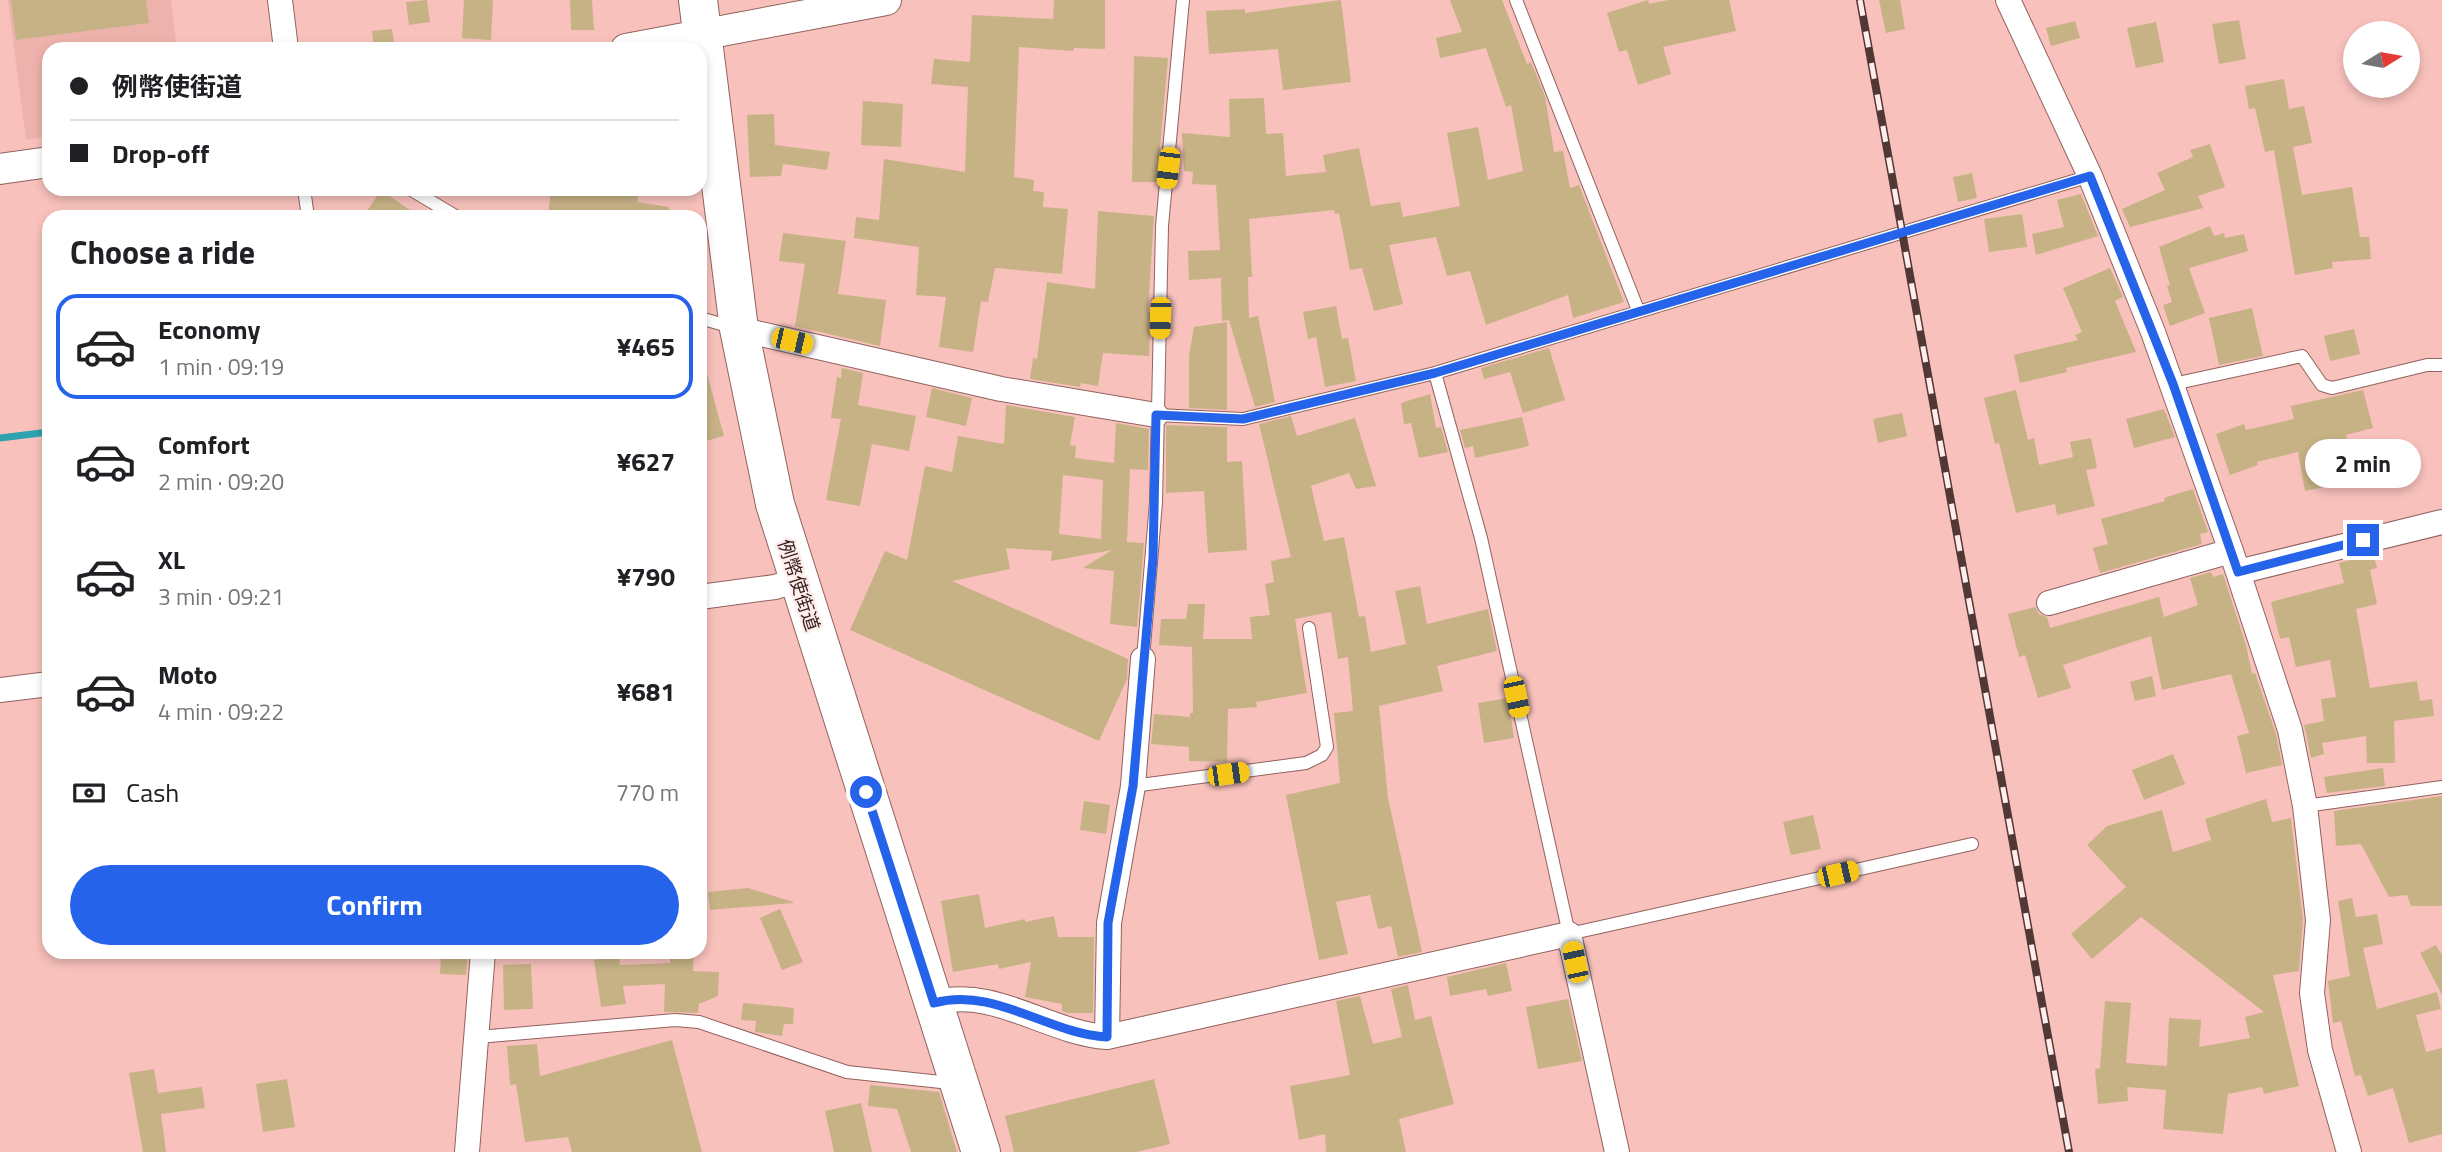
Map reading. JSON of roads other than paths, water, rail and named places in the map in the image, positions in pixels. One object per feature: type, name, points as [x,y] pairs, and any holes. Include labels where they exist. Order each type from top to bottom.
[{"type":"main road","name":"例幣使街道","points":[[699,17],[702,42]]},
{"type":"main road","name":"例幣使街道","points":[[707,79],[739,329],[772,493],[797,580],[981,1152]]},
{"type":"street","points":[[280,0],[285,42]]},
{"type":"street","points":[[642,42],[699,17],[886,0]]},
{"type":"street","points":[[2008,0],[2090,176],[2173,384],[2290,730],[2305,806],[2318,920],[2312,993],[2320,1050],[2349,1152]]},
{"type":"street","points":[[0,169],[42,163]]},
{"type":"street","points":[[739,329],[1001,389],[1156,415]]},
{"type":"street","points":[[2049,603],[2235,561],[2442,522]]},
{"type":"street","points":[[707,596],[775,587],[797,580]]},
{"type":"street","points":[[1107,1037],[1108,923],[1133,786],[1143,659]]},
{"type":"street","points":[[0,690],[42,685]]},
{"type":"street","points":[[934,1003],[955,997],[979,1000],[1085,1033],[1107,1037],[1569,934],[1617,1152]]},
{"type":"street","points":[[467,1152],[483,959]]},
{"type":"lane","points":[[1143,659],[1153,558],[1162,226],[1183,0]]},
{"type":"lane","points":[[1516,0],[1638,310]]},
{"type":"lane","points":[[1156,415],[1243,419],[1435,373],[2090,176]]},
{"type":"lane","points":[[422,196],[446,210]]},
{"type":"lane","points":[[707,320],[739,329]]},
{"type":"lane","points":[[2173,384],[2302,356],[2322,385],[2332,388],[2427,365],[2442,365]]},
{"type":"lane","points":[[1435,373],[1481,538],[1569,934],[1972,844]]},
{"type":"lane","points":[[1133,786],[1306,763],[1322,755],[1327,747],[1309,628]]},
{"type":"lane","points":[[2305,806],[2442,786]]},
{"type":"lane","points":[[478,1037],[676,1020],[699,1022],[847,1072],[941,1082],[957,1077]]},
{"type":"waterway","points":[[0,438],[42,433]]},
{"type":"railway","points":[[1860,0],[2069,1152]]}]
